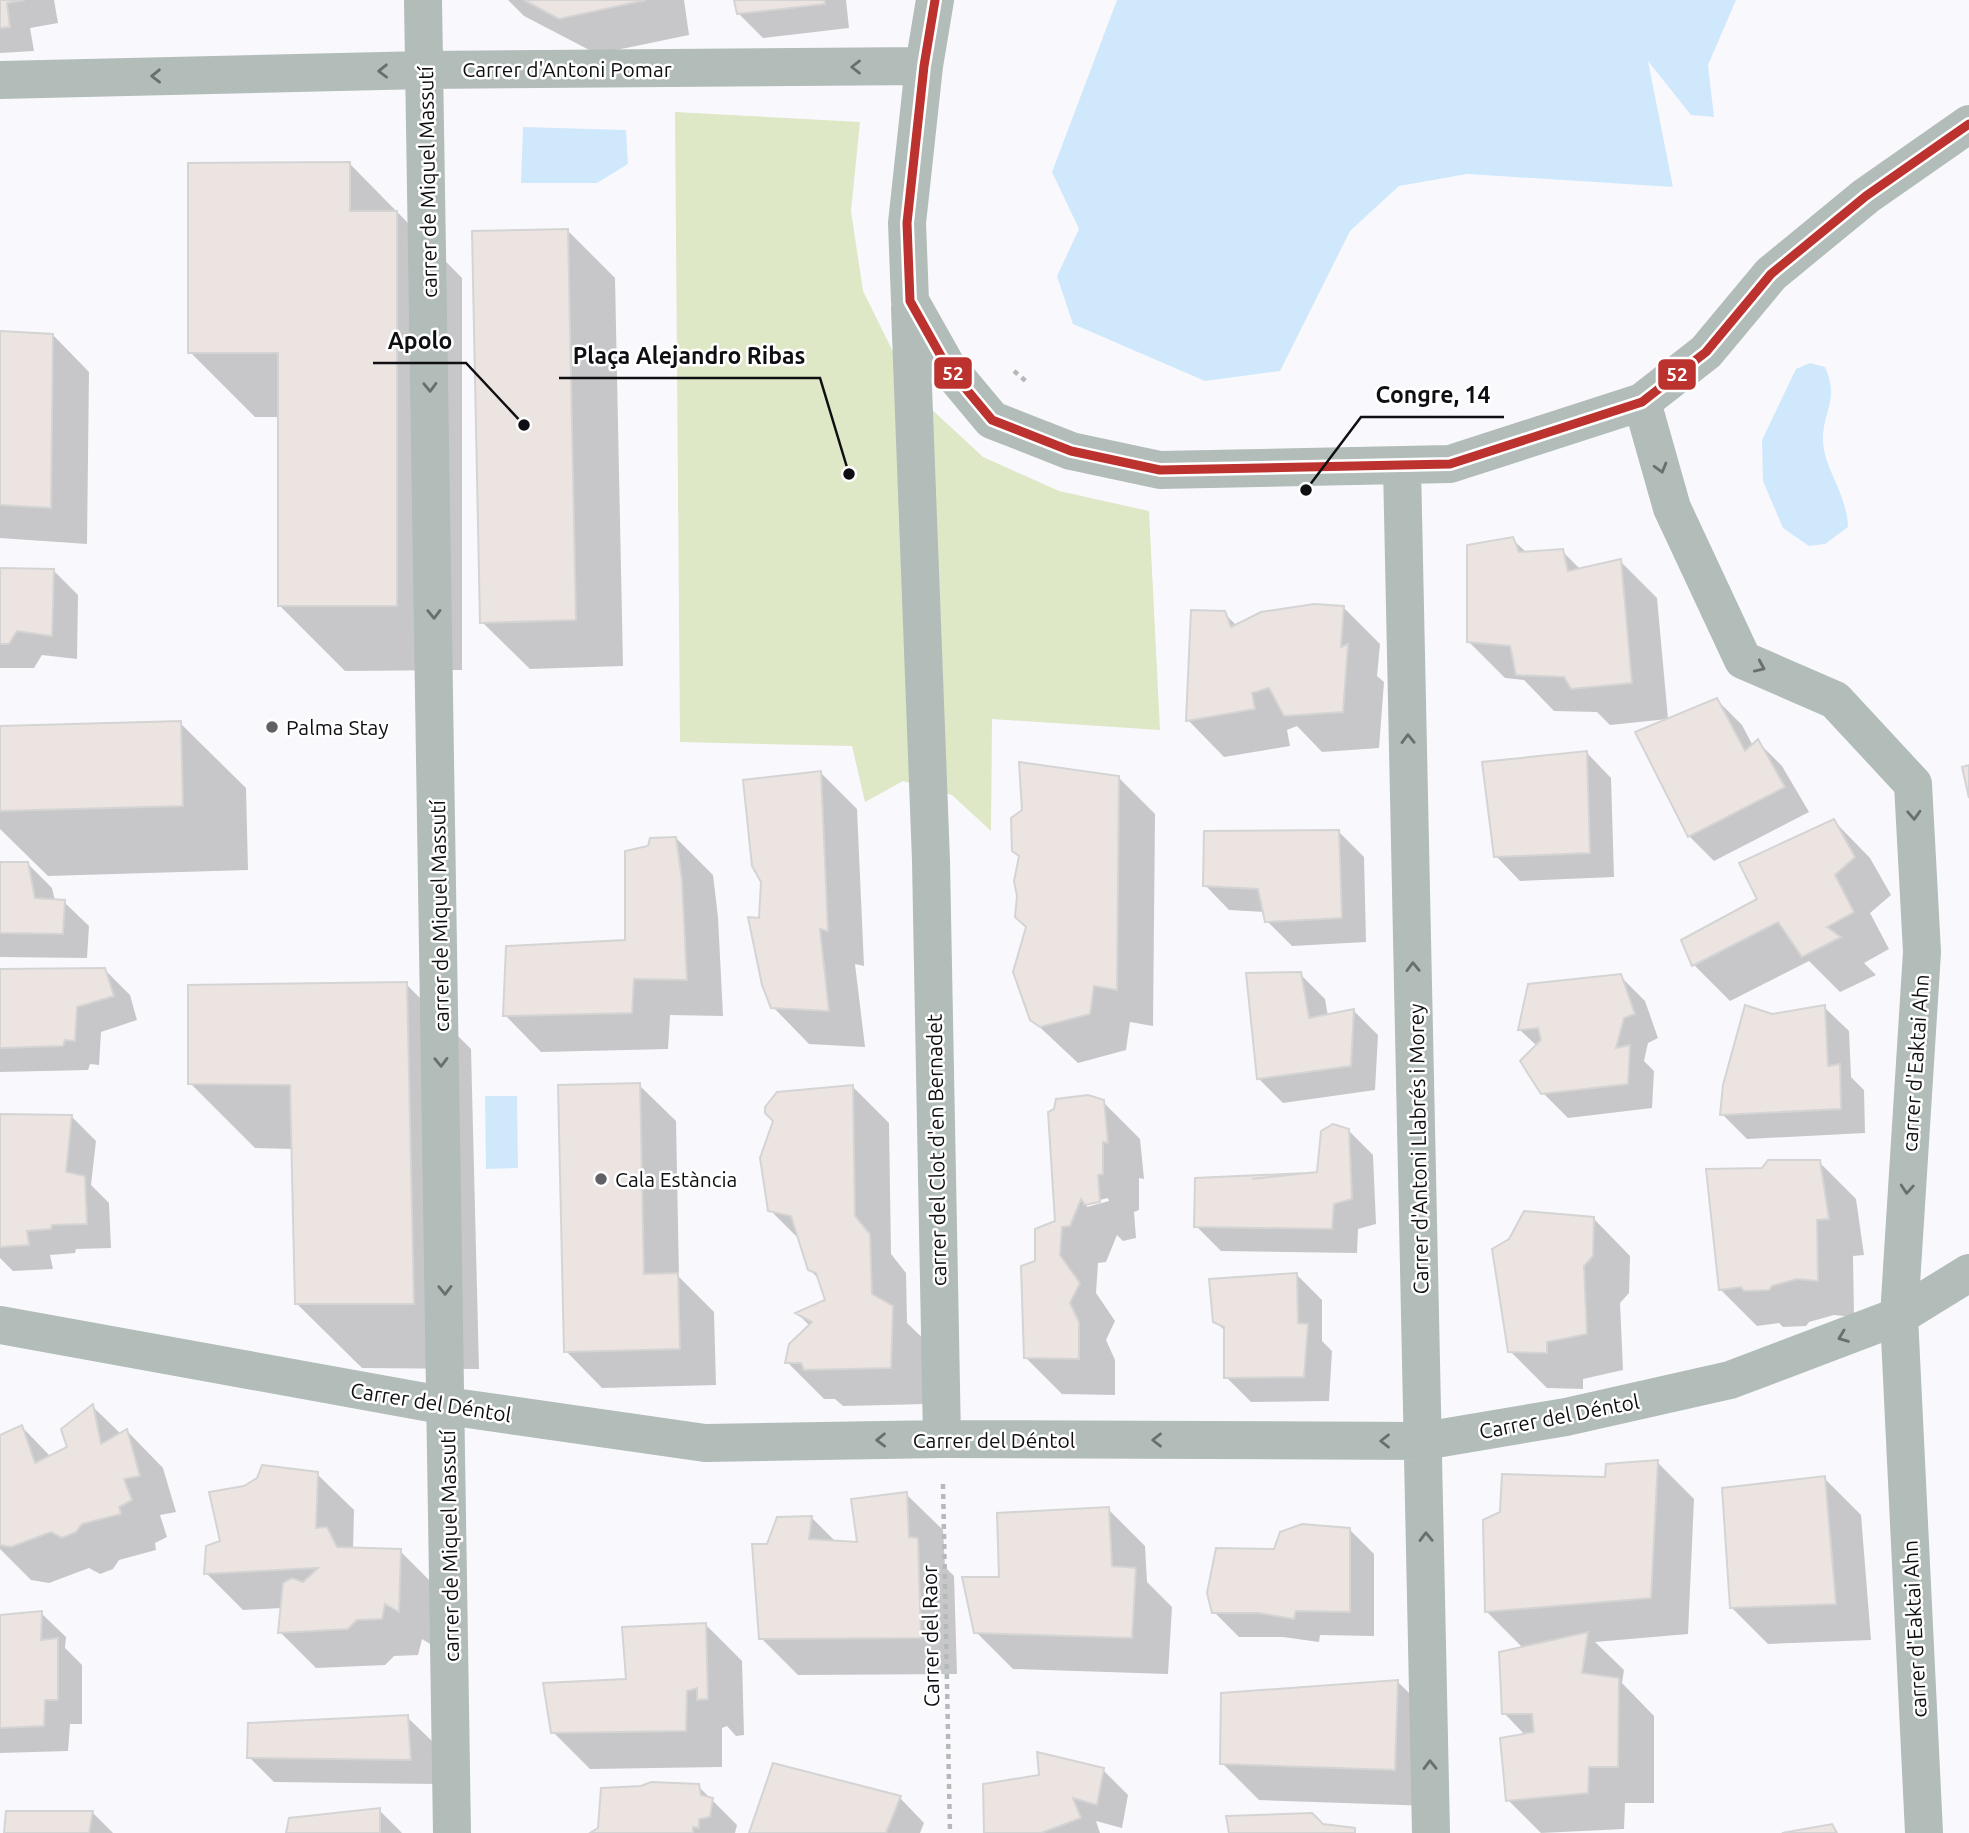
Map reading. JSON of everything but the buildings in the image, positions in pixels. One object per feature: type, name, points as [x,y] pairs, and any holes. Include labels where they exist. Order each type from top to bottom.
[{"type":"street","name":"carrer de Miquel Massutí","points":[[424,0],[452,1833]]},
{"type":"street","name":"carrer del Clot d'en Bernadet","points":[[935,0],[924,66],[906,223],[931,861],[942,1439]]},
{"type":"street","name":"Carrer d'Antoni Pomar","points":[[0,80],[425,70],[924,66]]},
{"type":"street","points":[[910,301],[946,365],[992,420],[1071,451],[1160,470],[1450,464],[1642,402],[1706,352],[1771,274],[1866,196],[1969,124]]},
{"type":"street","name":"carrer d'Eaktai Ahn","points":[[1642,402],[1672,508],[1743,660],[1835,700],[1913,784],[1922,952],[1899,1316],[1924,1833]]},
{"type":"street","name":"Carrer d'Antoni Llabrés i Morey","points":[[1402,466],[1431,1833]]},
{"type":"street","name":"Carrer del Déntol","points":[[0,1325],[447,1406],[705,1443],[942,1439],[1424,1441],[1566,1417],[1730,1380],[1899,1316],[1969,1273]]},
{"type":"path","points":[[1011,368],[1030,385]]},
{"type":"path","name":"Carrer del Raor","points":[[942,1439],[950,1833]]},
{"type":"green space","points":[[675,112],[860,122],[851,211],[863,291],[913,392],[983,457],[1059,491],[1149,511],[1160,730],[992,719],[991,831],[952,795],[903,781],[865,802],[852,746],[680,742]]},
{"type":"water","points":[[1117,0],[1736,0],[1708,65],[1714,117],[1691,115],[1648,61],[1673,187],[1467,174],[1399,186],[1350,231],[1280,371],[1205,381],[1073,324],[1057,276],[1079,229],[1052,172]]},
{"type":"water","points":[[523,127],[626,130],[628,164],[597,183],[521,183]]},
{"type":"water","points":[[1810,363],[1825,367],[1829,379],[1831,397],[1823,442],[1828,463],[1844,503],[1848,527],[1825,544],[1809,546],[1783,528],[1763,481],[1762,440],[1796,369]]},
{"type":"water","points":[[485,1096],[517,1096],[518,1168],[486,1169]]},
{"type":"transit line","name":"52","points":[[935,0],[924,66],[907,223],[910,301],[946,365],[992,420],[1071,451],[1160,470],[1450,464],[1642,402],[1706,352],[1771,274],[1866,196],[1969,124]]},
{"type":"place","name":"Apolo","points":[[524,425]]},
{"type":"place","name":"Plaça Alejandro Ribas","points":[[849,474]]},
{"type":"place","name":"Congre, 14","points":[[1306,490]]},
{"type":"place","name":"Palma Stay","points":[[272,727]]},
{"type":"place","name":"Cala Estància","points":[[601,1179]]}]
